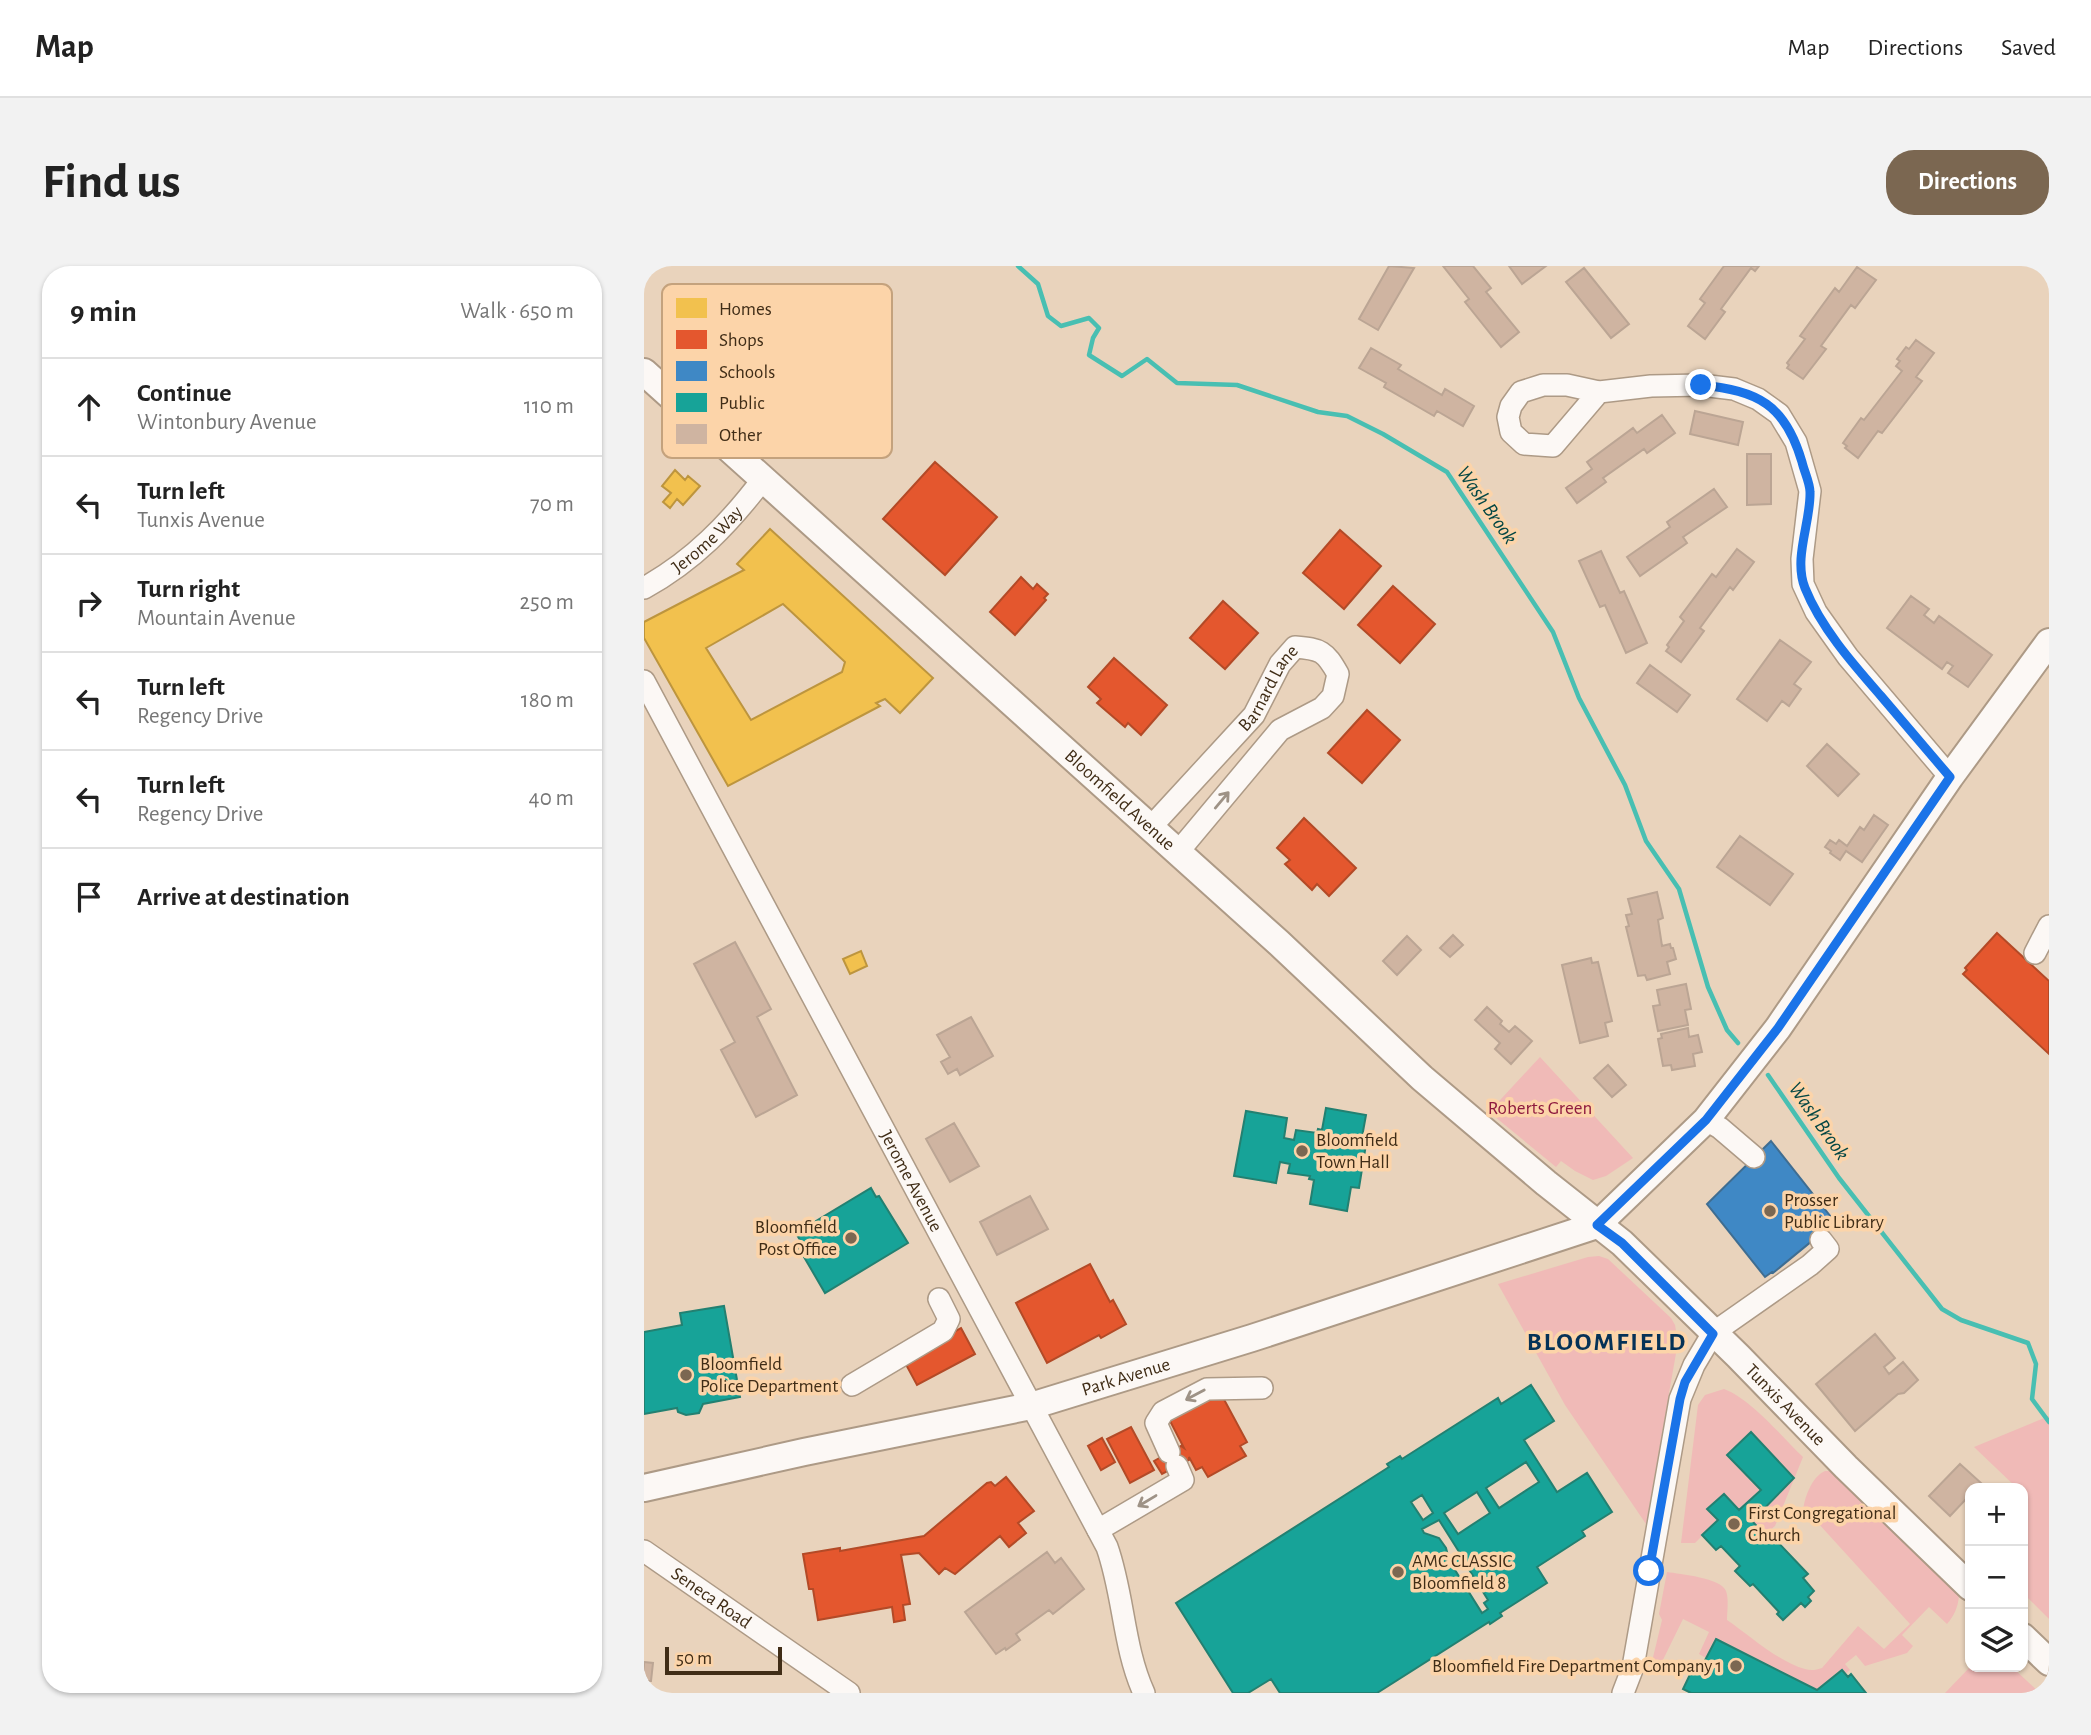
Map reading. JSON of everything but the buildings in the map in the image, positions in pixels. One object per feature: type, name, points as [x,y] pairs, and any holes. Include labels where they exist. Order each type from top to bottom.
[{"type":"main road","name":"Bloomfield Avenue","points":[[644,373],[662,389]]},
{"type":"main road","name":"Bloomfield Avenue","points":[[739,458],[1279,943],[1422,1078],[1597,1225]]},
{"type":"main road","points":[[1597,1225],[1706,1120],[1778,1028],[1950,777],[2049,642]]},
{"type":"main road","name":"Park Avenue","points":[[644,1488],[1031,1406],[1248,1339],[1597,1225]]},
{"type":"main road","name":"Tunxis Avenue","points":[[1597,1225],[1622,1243],[1965,1582]]},
{"type":"main road","points":[[2028,1642],[2049,1662]]},
{"type":"street","points":[[1599,393],[1651,386],[1701,385],[1734,389],[1758,399],[1779,414],[1796,442],[1810,491],[1802,559],[1803,584],[1816,612],[1848,657],[1950,777]]},
{"type":"street","name":"Jerome Way","points":[[644,588],[695,554],[728,522],[762,479]]},
{"type":"street","name":"Barnard Lane","points":[[1150,828],[1254,715],[1280,664],[1295,648],[1317,649],[1329,656],[1338,674],[1334,696],[1322,708],[1280,730],[1178,852]]},
{"type":"street","name":"Jerome Avenue","points":[[644,681],[1098,1530],[1113,1565],[1127,1640],[1136,1675],[1144,1693]]},
{"type":"street","points":[[2035,953],[2049,926]]},
{"type":"street","points":[[1706,1120],[1720,1128],[1754,1157]]},
{"type":"street","points":[[1623,1693],[1633,1667],[1680,1399],[1690,1374],[1713,1334],[1810,1265],[1828,1249],[1821,1240]]},
{"type":"street","points":[[852,1385],[943,1331],[949,1319],[939,1298]]},
{"type":"street","points":[[1098,1530],[1183,1480],[1156,1423],[1163,1412],[1207,1389],[1262,1388]]},
{"type":"street","name":"Seneca Road","points":[[644,1550],[849,1693]]},
{"type":"green space","name":"Roberts Green","points":[[1540,1057],[1633,1158],[1606,1176],[1593,1180],[1561,1161],[1556,1167],[1489,1112]]},
{"type":"green space","points":[[1599,1256],[1608,1259],[1671,1318],[1678,1342],[1646,1524],[1565,1405],[1498,1284]]},
{"type":"green space","points":[[1724,1389],[1745,1401],[1766,1419],[1803,1457],[1775,1526],[1769,1531],[1772,1536],[1769,1539],[1752,1521],[1777,1497],[1751,1433],[1728,1455],[1761,1490],[1739,1510],[1724,1494],[1707,1509],[1718,1520],[1695,1543],[1681,1543],[1698,1405],[1705,1395]]},
{"type":"green space","points":[[2049,1416],[2049,1619],[2028,1598],[2028,1483],[2012,1483],[1974,1447]]},
{"type":"green space","points":[[1825,1471],[1831,1471],[1955,1590],[1959,1596],[1958,1604],[1947,1624],[1929,1607],[1902,1635],[1913,1646],[1907,1653],[1865,1666],[1856,1655],[1845,1664],[1850,1670],[1845,1674],[1841,1670],[1817,1690],[1717,1639],[1706,1658],[1699,1654],[1709,1632],[1683,1619],[1658,1670],[1649,1674],[1662,1620],[1659,1614],[1667,1572],[1700,1577],[1723,1587],[1727,1598],[1727,1620],[1775,1655],[1807,1670],[1822,1668],[1858,1626],[1884,1649],[1910,1624],[1807,1511],[1803,1514],[1809,1489]]},
{"type":"green space","points":[[1965,1672],[2017,1672],[2040,1693],[1945,1693]]},
{"type":"waterway","name":"Wash Brook","points":[[1018,266],[1038,284],[1048,316],[1061,326],[1089,318],[1099,328],[1093,338],[1089,355],[1122,376],[1147,359],[1177,383],[1237,385],[1318,412],[1347,416],[1447,472],[1553,632],[1579,698],[1625,785],[1646,841],[1679,889],[1708,987],[1727,1030],[1738,1043]]},
{"type":"waterway","name":"Wash Brook","points":[[1768,1075],[1839,1178],[1942,1309],[1961,1320],[2028,1343],[2036,1364],[2032,1399],[2049,1422]]},
{"type":"place","name":"Bloomfield Town Hall","points":[[1302,1151]]},
{"type":"place","name":"Prosser Public Library","points":[[1770,1211]]},
{"type":"place","name":"Bloomfield Post Office","points":[[851,1238]]},
{"type":"place","name":"Bloomfield Police Department","points":[[686,1375]]},
{"type":"place","name":"First Congregational Church","points":[[1734,1524]]},
{"type":"place","name":"AMC CLASSIC Bloomfield 8","points":[[1398,1572]]},
{"type":"place","name":"Bloomfield Fire Department Company 1","points":[[1736,1666]]},
{"type":"district","name":"BLOOMFIELD","points":[[1607,1342]]},
{"type":"route","points":[[1649,1571],[1680,1399],[1685,1382],[1713,1334],[1622,1243],[1597,1225],[1706,1120],[1778,1028],[1950,777],[1848,657],[1816,612],[1803,584],[1802,559],[1810,491],[1796,442],[1779,414],[1758,399],[1734,389],[1701,385]]}]
